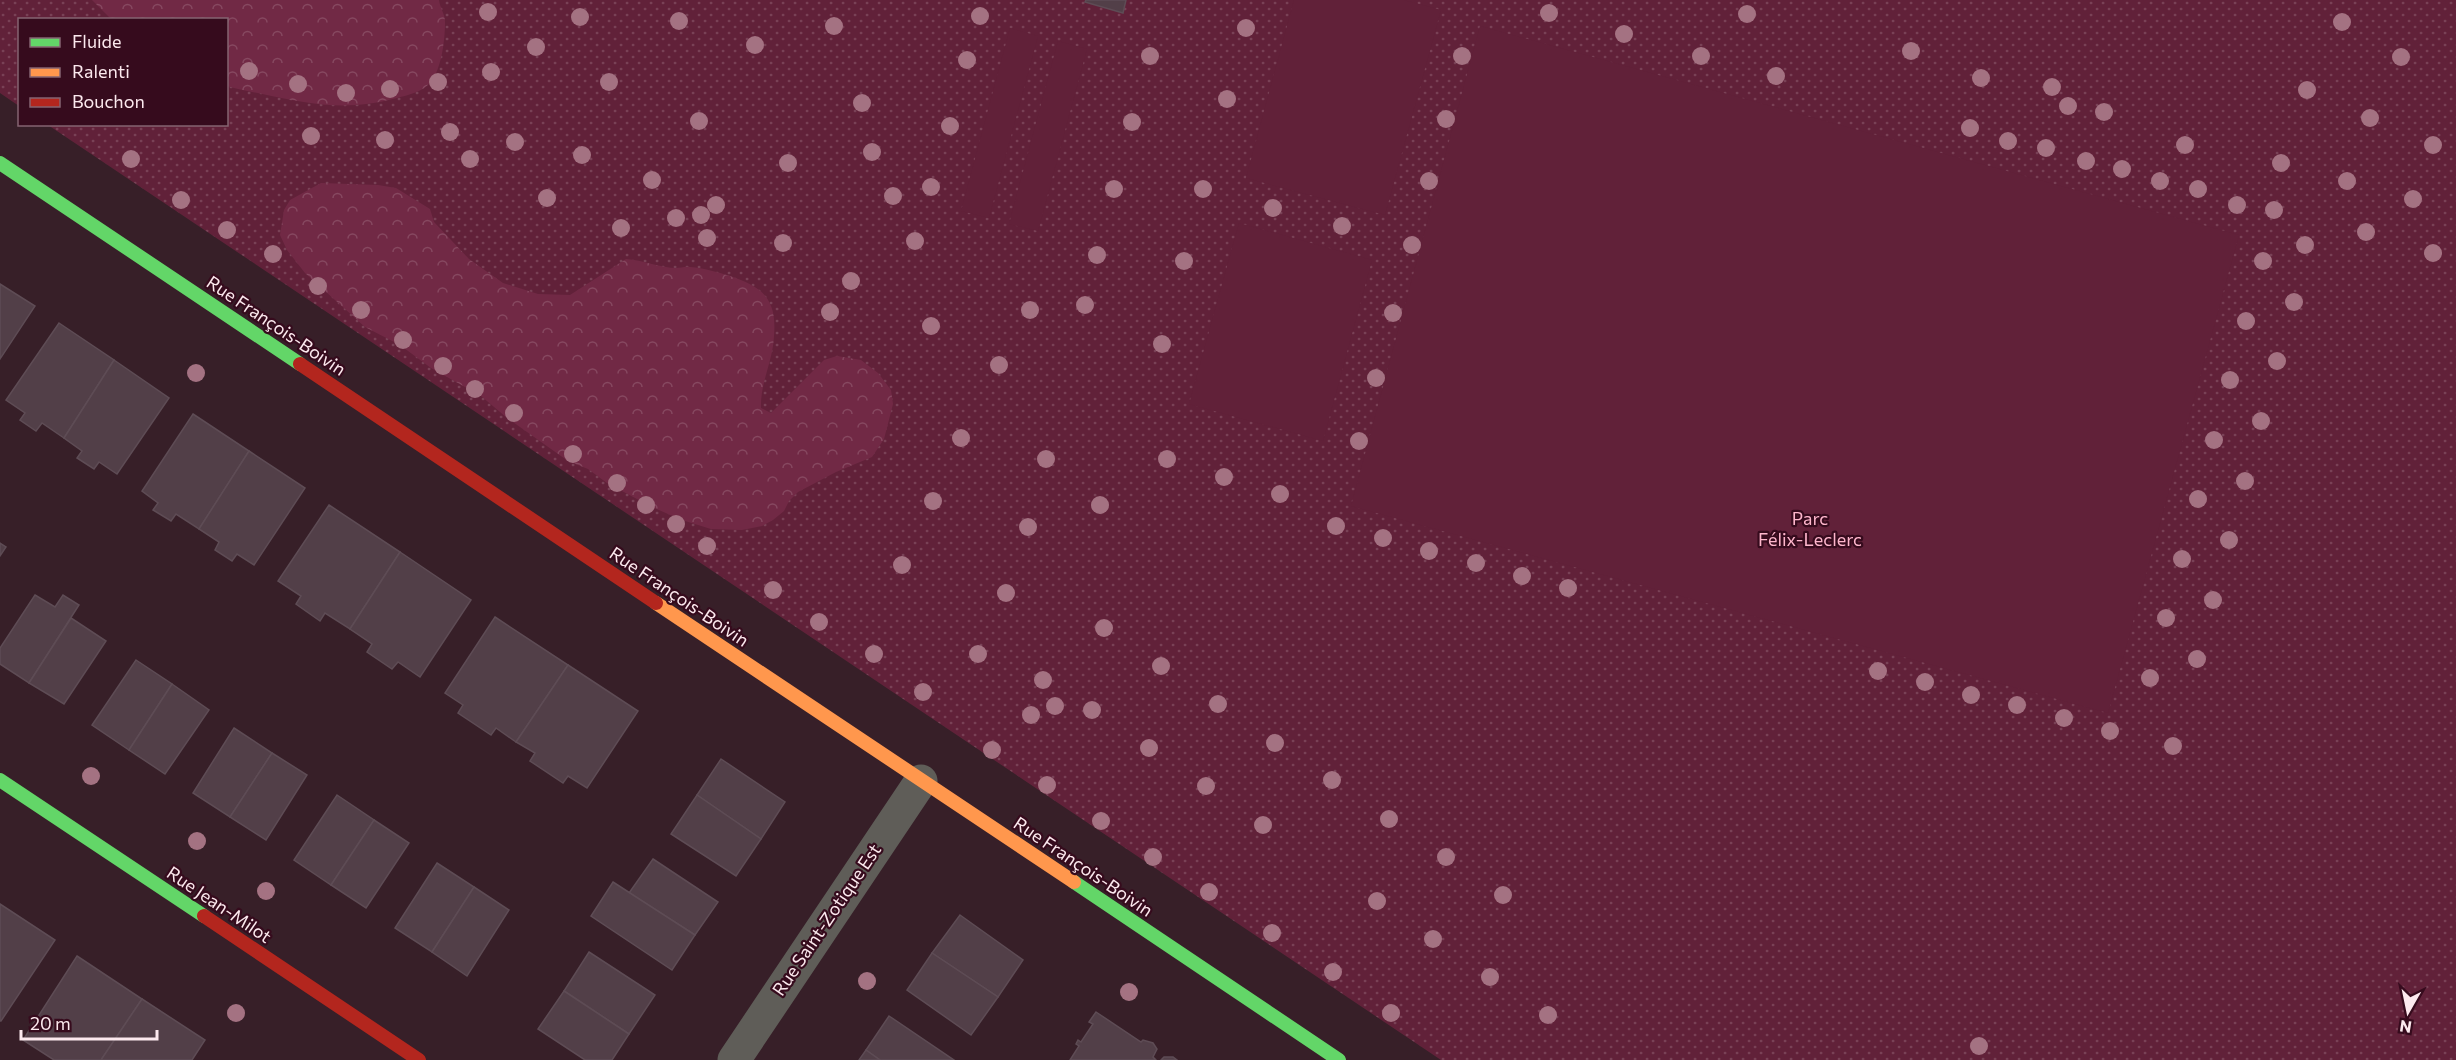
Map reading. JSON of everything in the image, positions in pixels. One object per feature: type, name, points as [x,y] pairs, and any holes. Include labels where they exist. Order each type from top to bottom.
[{"type":"street","name":"Rue François-Boivin","points":[[0,163],[1339,1060]]},
{"type":"street","name":"Rue Jean-Milot","points":[[0,780],[419,1060]]},
{"type":"street","name":"Rue Saint-Zotique Est","points":[[734,1060],[921,781]]},
{"type":"green space","name":"Parc Félix-Leclerc","points":[[0,0],[2456,0],[2456,1060],[1441,1060],[49,126],[228,126],[228,18],[18,18],[18,105],[0,93]]},
{"type":"green space","points":[[92,0],[439,0],[445,19],[445,29],[440,62],[434,77],[427,86],[410,94],[379,102],[332,105],[301,102],[228,86],[228,18],[110,18]]},
{"type":"green space","points":[[1294,0],[1404,0],[1441,10],[1385,215],[1246,178]]},
{"type":"green space","points":[[1480,26],[2239,235],[2108,713],[1351,506]]},
{"type":"green space","points":[[1010,28],[1038,36],[989,218],[961,211]]},
{"type":"green space","points":[[1058,41],[1087,49],[1038,231],[1009,224]]},
{"type":"green space","points":[[321,183],[396,188],[430,209],[434,222],[469,259],[503,283],[538,294],[570,295],[626,259],[670,268],[700,268],[741,280],[766,296],[773,313],[773,345],[762,390],[761,408],[771,413],[824,360],[837,356],[861,360],[878,373],[891,390],[893,404],[884,439],[872,457],[836,472],[798,492],[789,501],[784,511],[762,526],[742,530],[711,529],[652,507],[607,483],[588,469],[568,461],[506,417],[481,396],[431,368],[400,345],[365,327],[305,273],[287,250],[280,235],[284,210],[290,200]]},
{"type":"green space","points":[[1239,223],[1372,260],[1323,441],[1189,404]]},
{"type":"building","points":[[1086,0],[1126,0],[1123,13],[1085,2]]},
{"type":"building","points":[[0,284],[35,306],[0,359]]},
{"type":"building","points":[[59,323],[114,360],[64,438],[42,423],[36,431],[20,420],[25,413],[6,400]]},
{"type":"building","points":[[114,360],[169,398],[117,474],[99,462],[94,469],[77,458],[82,451],[64,438]]},
{"type":"building","points":[[193,414],[249,451],[199,529],[176,514],[171,521],[153,510],[158,503],[142,491]]},
{"type":"building","points":[[249,451],[305,488],[254,565],[237,554],[232,561],[215,550],[219,542],[199,529]]},
{"type":"building","points":[[329,505],[400,552],[350,629],[325,613],[320,621],[296,604],[301,596],[278,581]]},
{"type":"building","points":[[0,543],[6,547],[0,556]]},
{"type":"building","points":[[400,552],[471,600],[420,677],[398,662],[392,669],[367,652],[372,644],[350,629]]},
{"type":"building","points":[[35,595],[55,607],[63,595],[79,605],[29,683],[0,664],[0,648]]},
{"type":"building","points":[[495,617],[568,665],[516,742],[496,728],[491,735],[458,713],[463,705],[445,693]]},
{"type":"building","points":[[71,618],[106,641],[64,704],[29,683]]},
{"type":"building","points":[[136,660],[172,684],[129,750],[92,725]]},
{"type":"building","points":[[568,665],[638,711],[587,788],[568,776],[563,783],[530,761],[535,753],[516,742]]},
{"type":"building","points":[[172,684],[209,710],[165,774],[129,750]]},
{"type":"building","points":[[234,728],[272,753],[230,817],[193,793]]},
{"type":"building","points":[[272,753],[307,775],[266,840],[230,817]]},
{"type":"building","points":[[721,759],[785,802],[761,839],[697,795]]},
{"type":"building","points":[[337,795],[374,820],[331,885],[294,860]]},
{"type":"building","points":[[697,795],[761,839],[736,876],[671,834]]},
{"type":"building","points":[[374,820],[409,843],[366,908],[331,885]]},
{"type":"building","points":[[653,859],[718,902],[695,935],[629,893]]},
{"type":"building","points":[[437,863],[474,887],[432,952],[395,928]]},
{"type":"building","points":[[613,882],[695,935],[672,970],[591,916]]},
{"type":"building","points":[[474,887],[509,910],[467,976],[432,952]]},
{"type":"building","points":[[0,904],[55,940],[1,1021],[0,1021]]},
{"type":"building","points":[[960,915],[1023,960],[998,997],[932,953]]},
{"type":"building","points":[[589,952],[655,995],[629,1034],[564,991]]},
{"type":"building","points":[[932,953],[998,997],[971,1035],[907,990]]},
{"type":"building","points":[[77,956],[142,999],[101,1060],[54,1060],[23,1040]]},
{"type":"building","points":[[564,991],[629,1034],[612,1060],[585,1060],[538,1029]]},
{"type":"building","points":[[142,999],[205,1040],[192,1060],[101,1060]]},
{"type":"building","points":[[1096,1012],[1141,1042],[1143,1040],[1153,1043],[1157,1049],[1153,1057],[1156,1060],[1070,1060],[1079,1046],[1076,1044],[1078,1040],[1081,1042],[1093,1024],[1089,1022]]},
{"type":"building","points":[[889,1016],[954,1060],[880,1060],[866,1050]]},
{"type":"building","points":[[866,1050],[880,1060],[859,1060]]},
{"type":"building","points":[[1164,1057],[1173,1057],[1177,1060],[1161,1060]]},
{"type":"traffic: fast","points":[[0,163],[300,364]]},
{"type":"traffic: fast","points":[[0,780],[204,916]]},
{"type":"traffic: fast","points":[[1074,882],[1339,1060]]},
{"type":"traffic: slow","points":[[656,603],[1074,882]]},
{"type":"traffic: jam","points":[[300,364],[656,603]]},
{"type":"traffic: jam","points":[[204,916],[419,1060]]}]
